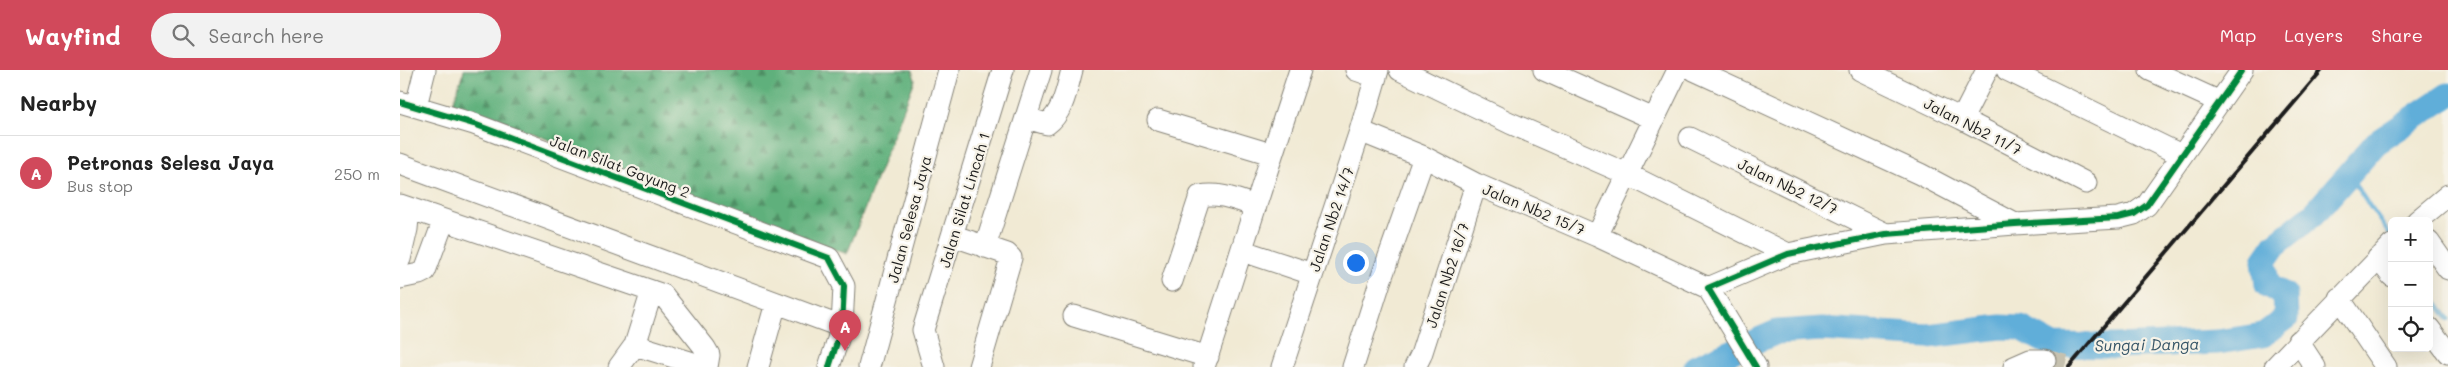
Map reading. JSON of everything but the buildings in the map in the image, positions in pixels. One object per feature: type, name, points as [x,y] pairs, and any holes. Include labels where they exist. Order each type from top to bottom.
[{"type":"street","points":[[408,104],[425,70]]},
{"type":"street","name":"Jalan Selesa Jaya","points":[[869,367],[948,70]]},
{"type":"street","name":"Jalan Silat Lincah 1","points":[[934,367],[923,330],[954,236],[1003,70]]},
{"type":"street","points":[[985,246],[1041,70]]},
{"type":"street","points":[[1026,118],[1047,124],[1053,120],[1058,113],[1072,70]]},
{"type":"street","points":[[1074,316],[1206,362],[1243,251],[1271,154],[1300,70]]},
{"type":"street","points":[[1400,70],[1510,123],[1627,174],[1788,254]]},
{"type":"street","points":[[1544,70],[1654,119]]},
{"type":"street","points":[[1597,236],[1678,70]]},
{"type":"street","points":[[1694,70],[1920,174],[2015,224]]},
{"type":"street","name":"Jalan Nb2 11/7","points":[[1860,70],[1962,119],[2086,183]]},
{"type":"street","points":[[1962,119],[1987,70]]},
{"type":"street","points":[[2007,70],[2181,155]]},
{"type":"street","points":[[2150,70],[2220,102]]},
{"type":"street","points":[[1756,367],[1708,288],[1788,254],[1886,234],[2118,218],[2134,214],[2147,205],[2242,70]]},
{"type":"street","name":"Jalan Nb2 14/7","points":[[1282,367],[1360,131],[1370,72]]},
{"type":"street","name":"Jalan Silat Gayung 2","points":[[408,104],[474,124],[829,258],[844,286],[842,327]]},
{"type":"street","points":[[1158,120],[1271,154]]},
{"type":"street","name":"Jalan Nb2 15/7","points":[[1360,131],[1424,157],[1476,184],[1597,236],[1708,288]]},
{"type":"street","name":"Jalan Nb2 12/7","points":[[1690,138],[1886,234]]},
{"type":"street","points":[[1354,367],[1380,282],[1424,157]]},
{"type":"street","points":[[400,164],[842,327],[829,367]]},
{"type":"street","name":"Jalan Nb2 16/7","points":[[1416,366],[1476,184]]},
{"type":"street","points":[[1172,281],[1200,196],[1211,194],[1226,196],[1256,206]]},
{"type":"street","points":[[2422,217],[2448,195]]},
{"type":"street","points":[[400,259],[407,228],[404,206],[652,291],[663,295],[705,348],[709,355],[707,367],[635,345]]},
{"type":"street","points":[[400,278],[425,271],[444,220]]},
{"type":"street","points":[[954,236],[1007,254],[1011,258],[979,367]]},
{"type":"street","points":[[2436,241],[2448,269]]},
{"type":"street","points":[[1243,251],[1312,274]]},
{"type":"street","points":[[2275,367],[2385,251]]},
{"type":"street","points":[[619,367],[635,345],[652,291]]},
{"type":"street","points":[[2339,298],[2386,367]]},
{"type":"street","points":[[758,367],[776,303]]},
{"type":"street","points":[[2433,333],[2448,353]]},
{"type":"street","points":[[2298,341],[2315,367]]},
{"type":"street","points":[[2014,367],[2030,360],[2045,360]]},
{"type":"green space","points":[[464,70],[912,70],[915,80],[847,254],[453,103]]},
{"type":"waterway","name":"Sungai Danga","points":[[1696,367],[1777,332],[1822,329],[1928,336],[2001,327],[2021,328],[2052,345],[2115,346],[2218,342],[2263,335],[2286,318],[2285,295],[2267,285],[2264,261],[2275,245],[2314,214],[2376,143],[2448,95]]},
{"type":"waterway","points":[[2348,175],[2388,232]]},
{"type":"waterway","points":[[2433,298],[2448,319]]},
{"type":"tunnel","points":[[2045,360],[2071,367]]},
{"type":"railway","points":[[2069,367],[2322,70]]},
{"type":"cycle path","points":[[1756,367],[1708,288],[1788,254],[1886,234],[2118,218],[2134,214],[2147,205],[2242,70]]},
{"type":"cycle path","points":[[400,102],[474,124],[829,258],[844,286],[842,327],[829,367]]},
{"type":"place","name":"Petronas Selesa Jaya","points":[[845,351]]}]
